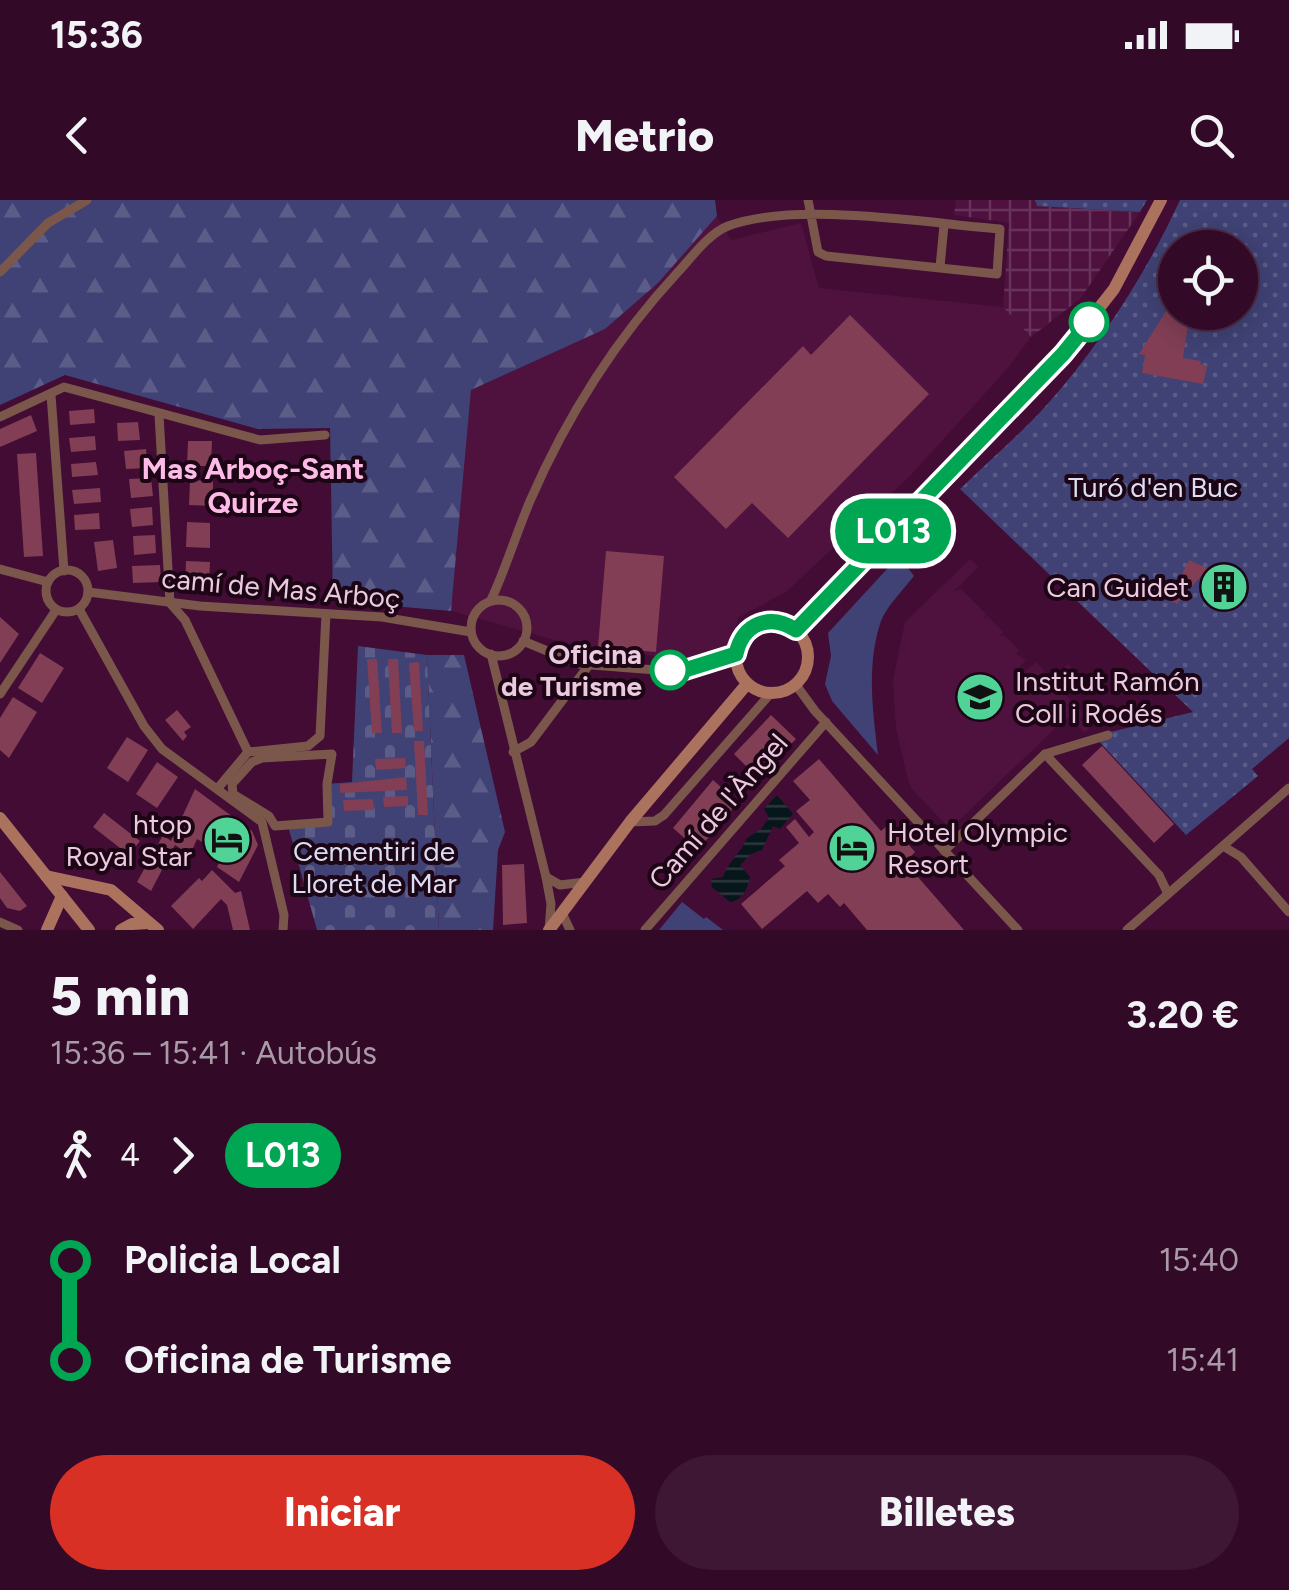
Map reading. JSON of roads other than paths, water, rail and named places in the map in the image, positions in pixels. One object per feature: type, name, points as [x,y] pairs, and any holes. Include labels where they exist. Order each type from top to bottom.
[{"type":"main road","points":[[796,630],[1063,354],[1114,289],[1160,200]]},
{"type":"main road","points":[[776,621],[796,630],[806,643],[808,658],[805,673],[796,685],[771,694],[747,684],[736,665],[745,633],[759,623],[776,621]]},
{"type":"main road","points":[[549,930],[630,822],[747,684]]},
{"type":"main road","points":[[0,818],[89,930]]},
{"type":"main road","points":[[46,876],[110,890],[154,926]]},
{"type":"main road","points":[[46,929],[62,896]]},
{"type":"main road","points":[[126,902],[128,914],[122,928],[154,926]]},
{"type":"street","points":[[0,272],[48,223],[87,200]]},
{"type":"street","points":[[492,600],[518,607],[526,623],[523,642],[506,655],[491,654],[478,646],[471,632],[478,609],[492,600],[553,452],[598,374],[641,315],[700,248],[723,228],[810,214],[1000,229],[997,274],[826,256],[818,252],[810,214],[808,200]]},
{"type":"street","points":[[940,267],[944,224]]},
{"type":"street","points":[[0,416],[64,387],[260,440],[325,435]]},
{"type":"street","points":[[51,395],[64,570]]},
{"type":"street","points":[[159,415],[170,602],[186,620],[248,752]]},
{"type":"street","points":[[0,569],[48,582]]},
{"type":"street","points":[[64,570],[82,576],[88,592],[78,609],[64,612],[56,610],[46,595],[48,582],[64,570]]},
{"type":"street","name":"camí de Mas Arboç","points":[[88,592],[170,602],[382,616],[471,632]]},
{"type":"street","points":[[78,609],[152,738],[262,822],[284,915],[283,930]]},
{"type":"street","points":[[0,694],[56,610]]},
{"type":"street","points":[[218,788],[248,752],[308,746],[320,736],[326,614]]},
{"type":"street","points":[[523,642],[578,664],[685,670],[736,654]]},
{"type":"street","points":[[491,654],[546,877],[549,930]]},
{"type":"street","points":[[514,752],[530,742],[590,664]]},
{"type":"street","points":[[796,685],[1018,930]]},
{"type":"street","points":[[630,822],[654,821],[664,815],[771,694]]},
{"type":"street","name":"Camí de l'Àngel","points":[[646,930],[826,722]]},
{"type":"street","points":[[944,851],[1045,754],[1108,735]]},
{"type":"street","points":[[332,754],[326,784],[328,822],[275,826],[269,816],[233,794],[232,784],[252,762],[262,758],[332,754]]},
{"type":"street","points":[[1045,754],[1159,876],[1168,894]]},
{"type":"street","points":[[1127,930],[1289,788]]},
{"type":"street","points":[[1223,846],[1242,858],[1289,912]]},
{"type":"street","points":[[546,877],[560,885],[585,882]]},
{"type":"street","points":[[562,913],[570,930]]},
{"type":"street","points":[[0,922],[18,930]]},
{"type":"place","name":"Can Guidet","points":[[1224,587]]},
{"type":"place","name":"Oficina de Turisme","points":[[670,670]]},
{"type":"place","name":"Institut Ramón Coll i Rodés","points":[[980,697]]},
{"type":"place","name":"htop Royal Star","points":[[227,840]]},
{"type":"place","name":"Hotel Olympic Resort","points":[[852,848]]},
{"type":"district","name":"Mas Arboç-Sant Quirze","points":[[253,485]]},
{"type":"park label","name":"Turó d'en Buc","points":[[1153,487]]},
{"type":"park label","name":"Cementiri de Lloret de Mar","points":[[374,867]]}]
